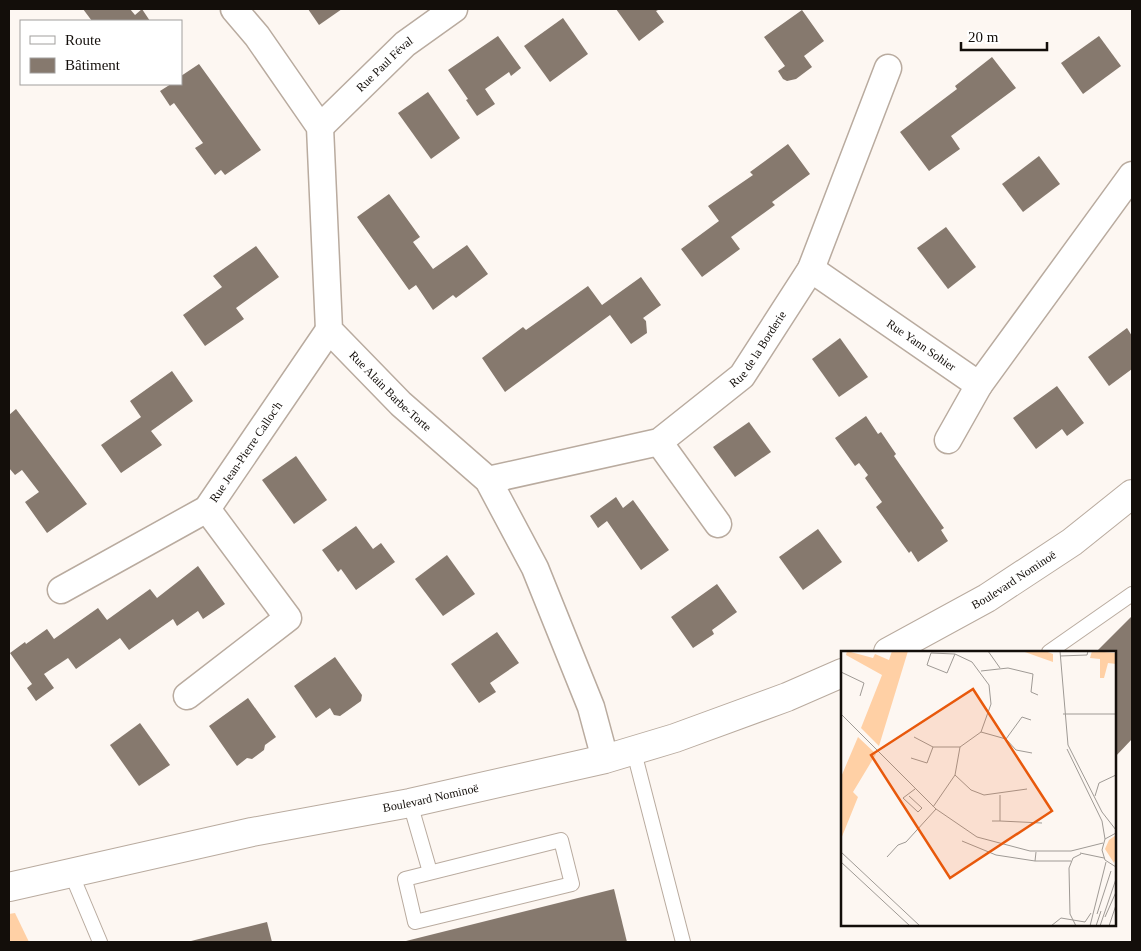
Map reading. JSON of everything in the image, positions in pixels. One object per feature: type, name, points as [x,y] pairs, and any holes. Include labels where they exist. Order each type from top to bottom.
[{"type":"street","points":[[234,9],[257,36],[320,127],[328,330]]},
{"type":"street","name":"Rue Paul Féval","points":[[320,127],[405,44],[454,9]]},
{"type":"street","name":"Rue de la Borderie","points":[[488,480],[659,442],[742,376],[811,269],[888,68]]},
{"type":"street","points":[[948,440],[979,385],[1132,176]]},
{"type":"street","name":"Rue Yann Sohier","points":[[811,269],[979,385]]},
{"type":"street","name":"Rue Alain Barbe-Torte","points":[[328,330],[401,404],[488,480],[535,568],[591,707],[605,759]]},
{"type":"street","name":"Rue Jean-Pierre Calloc'h","points":[[61,590],[207,509],[328,330]]},
{"type":"street","points":[[659,442],[718,524]]},
{"type":"street","name":"Boulevard Nominoë","points":[[890,651],[988,598],[1072,542],[1132,494]]},
{"type":"street","points":[[187,696],[288,618],[207,509]]},
{"type":"street","name":"Boulevard Nominoë","points":[[9,887],[252,832],[410,803],[634,752],[787,697],[841,673]]},
{"type":"lane","points":[[1050,651],[1132,594]]},
{"type":"lane","points":[[634,752],[682,942]]},
{"type":"lane","points":[[410,803],[430,872]]},
{"type":"lane","points":[[561,840],[572,884],[415,922],[405,878],[430,872],[561,840]]},
{"type":"lane","points":[[71,873],[100,942]]},
{"type":"shaded area","points":[[15,913],[29,942],[9,942],[9,914]]},
{"type":"building","points":[[83,9],[130,9],[135,15],[142,9],[149,20],[91,20]]},
{"type":"building","points":[[308,9],[342,9],[319,25]]},
{"type":"building","points":[[616,9],[660,9],[656,11],[664,22],[639,41]]},
{"type":"building","points":[[802,10],[824,41],[804,56],[812,67],[796,79],[787,81],[783,79],[778,71],[785,66],[764,37]]},
{"type":"building","points":[[563,18],[588,54],[550,82],[524,46]]},
{"type":"building","points":[[498,36],[521,68],[511,76],[509,72],[485,89],[495,104],[477,116],[448,70]]},
{"type":"building","points":[[1099,36],[1121,66],[1083,94],[1061,63]]},
{"type":"building","points":[[992,57],[1016,88],[951,136],[960,149],[929,171],[900,132],[957,89],[955,86]]},
{"type":"building","points":[[199,64],[261,150],[225,175],[221,170],[215,175],[195,148],[203,143],[174,103],[170,106],[160,91],[169,85],[182,85],[182,75]]},
{"type":"building","points":[[428,92],[460,138],[431,159],[398,113]]},
{"type":"building","points":[[788,144],[810,174],[772,202],[775,205],[731,237],[740,249],[702,277],[681,249],[719,221],[708,206],[753,175],[750,172]]},
{"type":"building","points":[[1039,156],[1060,184],[1023,212],[1002,184]]},
{"type":"building","points":[[389,194],[420,237],[413,242],[433,269],[467,245],[488,274],[456,298],[453,295],[433,310],[416,285],[409,290],[357,217]]},
{"type":"building","points":[[946,227],[976,267],[948,289],[917,248]]},
{"type":"building","points":[[256,246],[279,277],[236,308],[244,319],[205,346],[183,315],[222,287],[213,276]]},
{"type":"building","points":[[641,277],[661,305],[643,318],[646,321],[647,333],[631,344],[610,315],[505,392],[482,358],[523,327],[526,330],[588,286],[602,305]]},
{"type":"building","points":[[1127,328],[1132,336],[1132,369],[1109,386],[1088,357]]},
{"type":"building","points":[[840,338],[868,377],[839,397],[812,359]]},
{"type":"building","points":[[172,371],[193,401],[151,431],[162,445],[121,473],[101,445],[141,417],[130,401]]},
{"type":"building","points":[[1057,386],[1084,423],[1067,436],[1062,429],[1036,449],[1013,418]]},
{"type":"building","points":[[16,409],[87,504],[47,533],[25,502],[39,492],[22,470],[15,475],[9,468],[9,415]]},
{"type":"building","points":[[866,416],[878,434],[881,432],[896,454],[894,456],[944,528],[941,530],[948,541],[918,562],[911,551],[909,553],[876,507],[882,502],[865,478],[868,475],[859,463],[855,466],[835,438]]},
{"type":"building","points":[[749,422],[771,452],[735,477],[713,447]]},
{"type":"building","points":[[296,456],[327,500],[294,524],[262,480]]},
{"type":"building","points":[[616,497],[623,508],[633,500],[669,550],[641,570],[607,521],[598,528],[590,516]]},
{"type":"building","points":[[356,526],[373,549],[381,543],[395,562],[356,590],[341,569],[338,572],[322,550]]},
{"type":"building","points":[[818,529],[842,562],[803,590],[779,557]]},
{"type":"building","points":[[447,555],[475,594],[443,616],[415,579]]},
{"type":"building","points":[[198,566],[225,604],[203,619],[198,611],[177,626],[173,619],[129,650],[120,638],[76,669],[68,658],[44,674],[54,688],[36,701],[27,688],[32,684],[10,653],[47,629],[54,639],[98,608],[107,620],[150,589],[157,598]]},
{"type":"building","points":[[717,584],[737,612],[712,630],[714,634],[693,648],[671,617]]},
{"type":"building","points":[[1132,616],[1132,739],[1116,756],[1116,651],[1097,651]]},
{"type":"building","points":[[497,632],[519,663],[490,683],[496,692],[479,703],[451,664]]},
{"type":"building","points":[[335,657],[362,695],[361,701],[340,716],[334,715],[330,708],[316,718],[294,686]]},
{"type":"building","points":[[248,698],[276,737],[265,745],[264,750],[252,759],[247,758],[237,766],[209,726]]},
{"type":"building","points":[[140,723],[170,765],[139,786],[110,745]]},
{"type":"building","points":[[614,889],[627,942],[402,942]]},
{"type":"building","points":[[267,922],[272,942],[187,942]]}]
